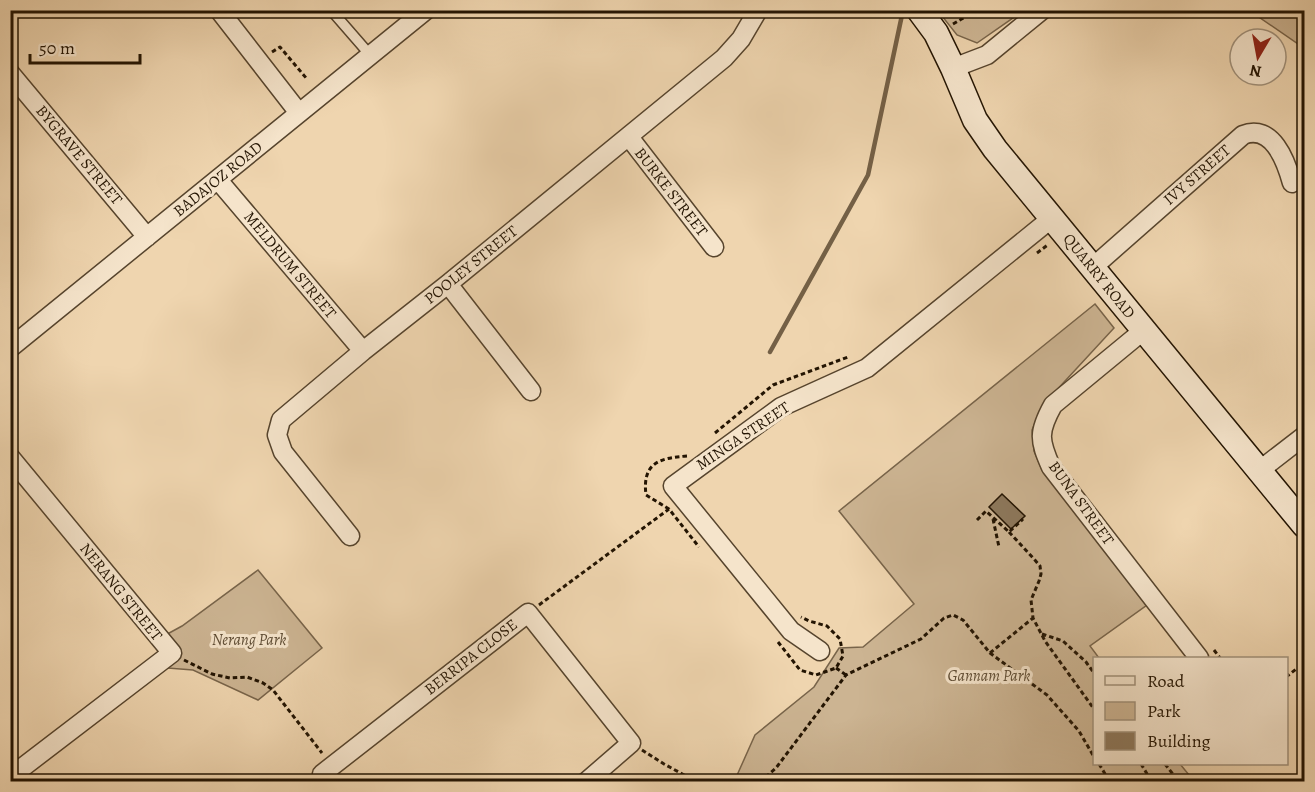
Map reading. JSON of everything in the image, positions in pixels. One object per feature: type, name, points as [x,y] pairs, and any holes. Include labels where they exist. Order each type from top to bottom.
[{"type":"street","points":[[219,10],[299,113]]},
{"type":"street","name":"BADAJOZ ROAD","points":[[10,348],[426,10]]},
{"type":"street","name":"POOLEY STREET","points":[[350,536],[283,452],[278,435],[281,420],[724,58],[741,39],[758,10]]},
{"type":"street","name":"QUARRY ROAD","points":[[919,10],[936,33],[975,120],[995,149],[1305,525]]},
{"type":"street","points":[[953,68],[987,55],[1042,10]]},
{"type":"street","name":"BYGRAVE STREET","points":[[10,73],[147,237]]},
{"type":"street","name":"IVY STREET","points":[[1092,268],[1243,135],[1250,132],[1258,132],[1268,138],[1277,148],[1286,162],[1292,183]]},
{"type":"street","name":"BURKE STREET","points":[[629,137],[714,247]]},
{"type":"street","name":"MELDRUM STREET","points":[[218,180],[363,351]]},
{"type":"street","name":"MINGA STREET","points":[[820,651],[791,631],[673,486],[781,407],[867,368],[1052,218]]},
{"type":"street","points":[[448,285],[531,391]]},
{"type":"street","name":"BUNA STREET","points":[[1144,330],[1053,405],[1045,420],[1042,435],[1043,449],[1051,467],[1206,654]]},
{"type":"street","points":[[1260,471],[1305,436]]},
{"type":"street","name":"NERANG STREET","points":[[10,457],[172,653],[11,776]]},
{"type":"street","name":"BERRIPA CLOSE","points":[[327,770],[528,613],[631,743]]},
{"type":"street","points":[[586,782],[631,743]]},
{"type":"lane","points":[[331,10],[371,56]]},
{"type":"path","points":[[936,33],[977,10]]},
{"type":"path","points":[[270,54],[280,46],[307,79]]},
{"type":"path","points":[[713,435],[773,385],[850,357]]},
{"type":"path","points":[[688,456],[669,457],[655,463],[648,471],[645,483],[646,495],[669,509],[705,554]]},
{"type":"path","points":[[528,613],[669,509]]},
{"type":"path","points":[[977,520],[986,511],[1040,566],[1040,581],[1030,600],[1033,618],[1063,666],[1093,706]]},
{"type":"path","points":[[993,517],[999,547]]},
{"type":"path","points":[[1009,532],[1023,519]]},
{"type":"path","points":[[771,634],[801,670],[816,675],[836,668],[843,656],[840,639],[827,626],[809,621],[796,614]]},
{"type":"path","points":[[760,782],[776,768],[846,675],[921,639],[944,618],[953,615],[963,620],[990,653],[1047,695],[1079,731],[1093,754]]},
{"type":"path","points":[[990,653],[1033,618]]},
{"type":"path","points":[[1042,634],[1063,641],[1093,671]]},
{"type":"path","points":[[172,653],[212,674],[230,678],[247,677],[263,682],[287,707],[327,770]]},
{"type":"path","points":[[1288,676],[1305,663]]},
{"type":"path","points":[[836,668],[846,675]]},
{"type":"path","points":[[631,743],[697,782]]},
{"type":"path","points":[[1100,765],[1110,782]]},
{"type":"path","points":[[1142,765],[1152,782]]},
{"type":"path","points":[[1166,765],[1172,773],[1174,782]]},
{"type":"green space","points":[[938,11],[1023,11],[977,43],[957,35]]},
{"type":"green space","points":[[1250,11],[1304,11],[1304,48],[1288,37],[1288,27],[1273,27]]},
{"type":"green space","name":"Gannam Park","points":[[1095,304],[1114,328],[1042,406],[1032,430],[1034,451],[1042,470],[1147,605],[1090,646],[1098,657],[1093,657],[1093,765],[1181,765],[1194,781],[734,782],[755,735],[814,687],[839,648],[863,647],[914,604],[839,511]]},
{"type":"green space","name":"Nerang Park","points":[[258,570],[322,648],[258,700],[193,670],[154,667],[172,653],[160,638],[182,626]]},
{"type":"building","points":[[1002,494],[1025,516],[1011,529],[989,507]]},
{"type":"waterway","points":[[770,352],[868,175],[902,15]]}]
